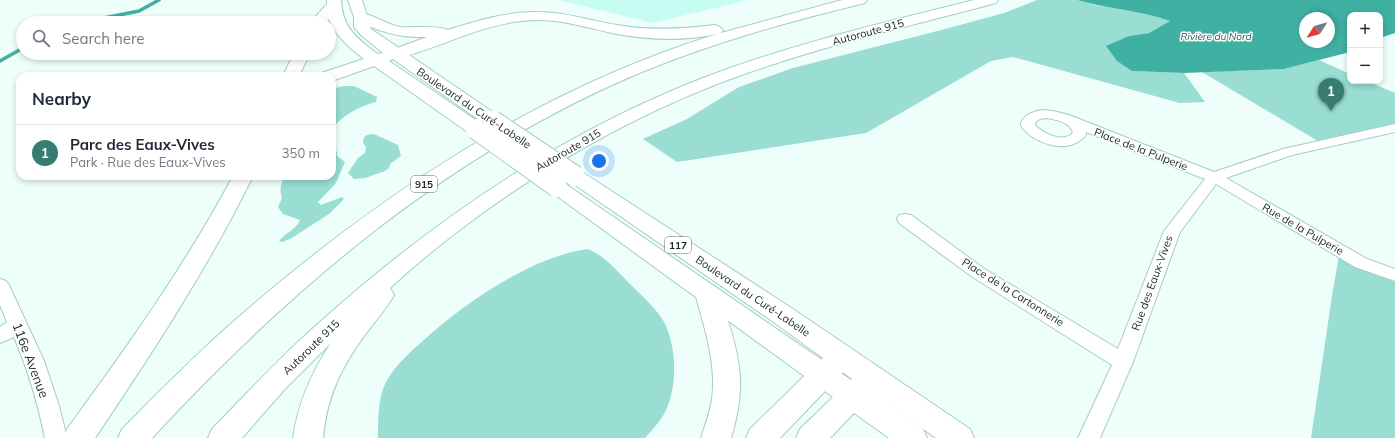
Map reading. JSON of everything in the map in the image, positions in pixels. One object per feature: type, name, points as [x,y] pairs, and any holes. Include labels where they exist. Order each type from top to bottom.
[{"type":"main road","name":"Boulevard du Curé-Labelle","points":[[355,0],[361,17],[362,27],[484,125]]},
{"type":"main road","name":"915","points":[[133,438],[210,359],[283,294],[382,214],[458,161],[512,129],[596,86],[684,50],[774,22],[860,0]]},
{"type":"main road","name":"Autoroute 915","points":[[223,438],[263,394],[316,341],[410,259],[467,215],[531,172],[610,126],[671,97],[723,76],[797,52],[991,0]]},
{"type":"main road","name":"Boulevard du Curé-Labelle","points":[[334,2],[337,21],[344,32],[376,60],[484,125],[566,182],[781,314],[832,366]]},
{"type":"main road","points":[[323,16],[334,2]]},
{"type":"main road","points":[[336,74],[442,38],[457,31],[491,22],[530,16],[556,17],[619,30],[654,34],[695,32],[774,22]]},
{"type":"main road","points":[[361,17],[379,27],[399,32],[423,33],[457,31]]},
{"type":"main road","points":[[293,72],[299,60]]},
{"type":"main road","points":[[78,438],[172,301],[213,235],[241,180]]},
{"type":"main road","name":"Boulevard du Curé-Labelle","points":[[566,182],[707,293],[832,366]]},
{"type":"main road","points":[[308,438],[316,399],[333,361],[410,259]]},
{"type":"main road","points":[[707,293],[724,348],[728,378],[724,410],[716,438]]},
{"type":"main road","points":[[761,438],[832,366],[861,387],[959,438]]},
{"type":"main road","points":[[811,438],[861,387]]},
{"type":"main road","points":[[861,387],[912,438]]},
{"type":"street","name":"Place de la Pulperie","points":[[1069,120],[1214,177]]},
{"type":"street","points":[[1214,177],[1288,152],[1395,128]]},
{"type":"street","name":"Rue de la Pulperie","points":[[1214,177],[1361,263],[1395,275]]},
{"type":"street","name":"Rue des Eaux-Vives","points":[[1089,438],[1123,362],[1172,231],[1214,177]]},
{"type":"street","name":"Place de la Cartonnerie","points":[[905,219],[977,272],[1123,362]]},
{"type":"street","name":"116e Avenue","points":[[0,285],[34,361],[49,406],[56,438]]},
{"type":"street","points":[[0,336],[17,324]]},
{"type":"shaded area","points":[[558,0],[748,0],[653,23]]},
{"type":"shaded area","points":[[1037,0],[1077,0],[1095,5],[1150,14],[1170,21],[1149,33],[1129,36],[1132,71],[1184,73],[1205,102],[1180,103],[1013,57],[991,61],[866,133],[677,162],[643,139],[687,119],[739,87],[793,68],[1004,13]]},
{"type":"shaded area","points":[[1319,60],[1347,73],[1347,84],[1374,84],[1395,93],[1395,128],[1323,144],[1202,72],[1284,69]]},
{"type":"shaded area","points":[[354,86],[377,97],[376,102],[351,112],[336,124],[336,88]]},
{"type":"shaded area","points":[[374,134],[398,145],[401,156],[390,164],[389,168],[385,171],[365,178],[354,179],[348,173],[358,158],[365,153],[366,147],[363,143],[364,137]]},
{"type":"shaded area","points":[[336,150],[337,156],[345,162],[336,183],[318,202],[321,205],[342,197],[344,199],[329,214],[290,239],[282,242],[279,241],[296,226],[300,220],[283,214],[278,207],[282,198],[283,180],[336,180]]},
{"type":"shaded area","points":[[588,249],[610,264],[648,302],[658,313],[669,333],[674,358],[671,397],[667,409],[661,419],[645,438],[378,438],[378,418],[385,384],[398,365],[414,349],[441,325],[501,283],[545,261],[567,253]]},
{"type":"shaded area","points":[[1340,250],[1395,275],[1395,438],[1311,438]]},
{"type":"water","name":"Rivière du Nord","points":[[1077,0],[1395,0],[1395,33],[1383,37],[1383,12],[1347,12],[1347,53],[1284,69],[1184,73],[1132,71],[1117,61],[1106,46],[1129,36],[1149,33],[1170,21],[1147,14]]},
{"type":"waterway","points":[[114,16],[139,11],[159,0]]},
{"type":"waterway","points":[[0,61],[16,52]]},
{"type":"place","name":"Parc des Eaux-Vives","points":[[1331,111]]}]
